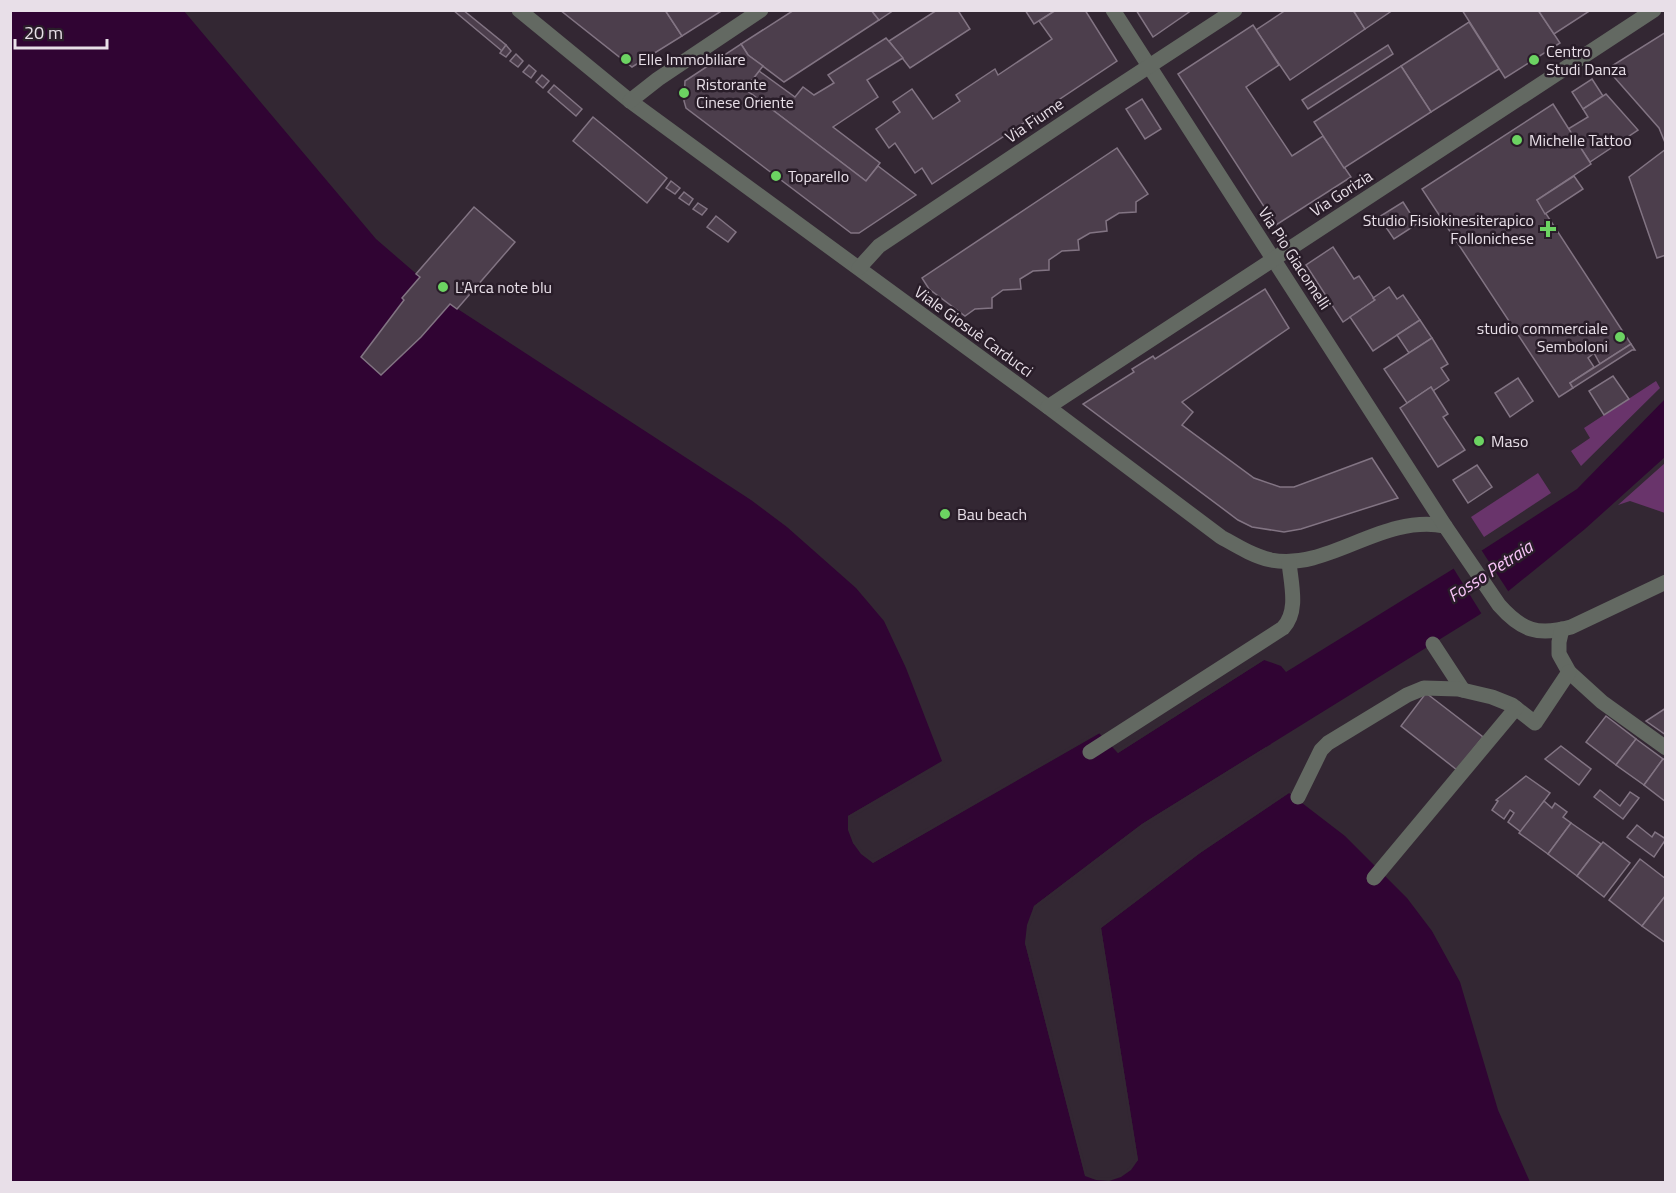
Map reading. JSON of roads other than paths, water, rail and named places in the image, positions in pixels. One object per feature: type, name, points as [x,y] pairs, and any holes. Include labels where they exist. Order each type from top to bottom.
[{"type":"street","name":"Viale Giosuè Carducci","points":[[519,10],[630,101],[1048,406],[1221,537],[1256,556],[1289,562],[1339,549],[1401,526],[1431,524],[1445,526]]},
{"type":"street","points":[[630,101],[658,79],[761,10]]},
{"type":"street","name":"Via Pio Giacomelli","points":[[1113,10],[1445,526],[1499,605],[1516,623],[1528,628],[1540,632],[1562,629]]},
{"type":"street","name":"Via Fiume","points":[[859,268],[879,246],[1235,10]]},
{"type":"street","name":"Via Gorizia","points":[[1048,406],[1654,10]]},
{"type":"street","points":[[1090,752],[1283,628],[1291,620],[1293,609],[1289,562]]},
{"type":"street","points":[[1665,582],[1562,629],[1559,642],[1559,654],[1569,672],[1602,702],[1665,748]]},
{"type":"street","points":[[1433,644],[1463,690]]},
{"type":"street","points":[[1298,797],[1321,750],[1328,743],[1407,695],[1424,688],[1463,690],[1492,697],[1516,708],[1535,723],[1569,672]]},
{"type":"street","points":[[1374,878],[1516,708]]},
{"type":"water","name":"Fosso Petraia","points":[[10,11],[184,11],[376,239],[420,277],[402,298],[404,300],[361,357],[380,374],[450,304],[751,500],[787,527],[856,588],[884,621],[906,668],[942,761],[848,816],[853,843],[873,863],[1100,733],[1118,753],[1264,660],[1281,666],[1286,672],[1577,489],[1665,399],[1665,457],[1585,529],[1479,615],[1142,824],[1034,906],[1025,943],[1085,1175],[1102,1180],[1115,1178],[1138,1160],[1101,928],[1200,853],[1289,793],[1345,836],[1407,898],[1432,931],[1460,982],[1498,1110],[1530,1182],[11,1182]]},
{"type":"place","name":"Elle Immobiliare","points":[[626,59]]},
{"type":"place","name":"Centro Studi Danza","points":[[1534,60]]},
{"type":"place","name":"Ristorante Cinese Oriente","points":[[684,93]]},
{"type":"place","name":"Michelle Tattoo","points":[[1517,140]]},
{"type":"place","name":"Toparello","points":[[776,176]]},
{"type":"place","name":"Studio Fisiokinesiterapico Follonichese","points":[[1548,229]]},
{"type":"place","name":"L'Arca note blu","points":[[443,287]]},
{"type":"place","name":"studio commerciale Semboloni","points":[[1620,337]]},
{"type":"place","name":"Maso","points":[[1479,441]]},
{"type":"place","name":"Bau beach","points":[[945,514]]}]
